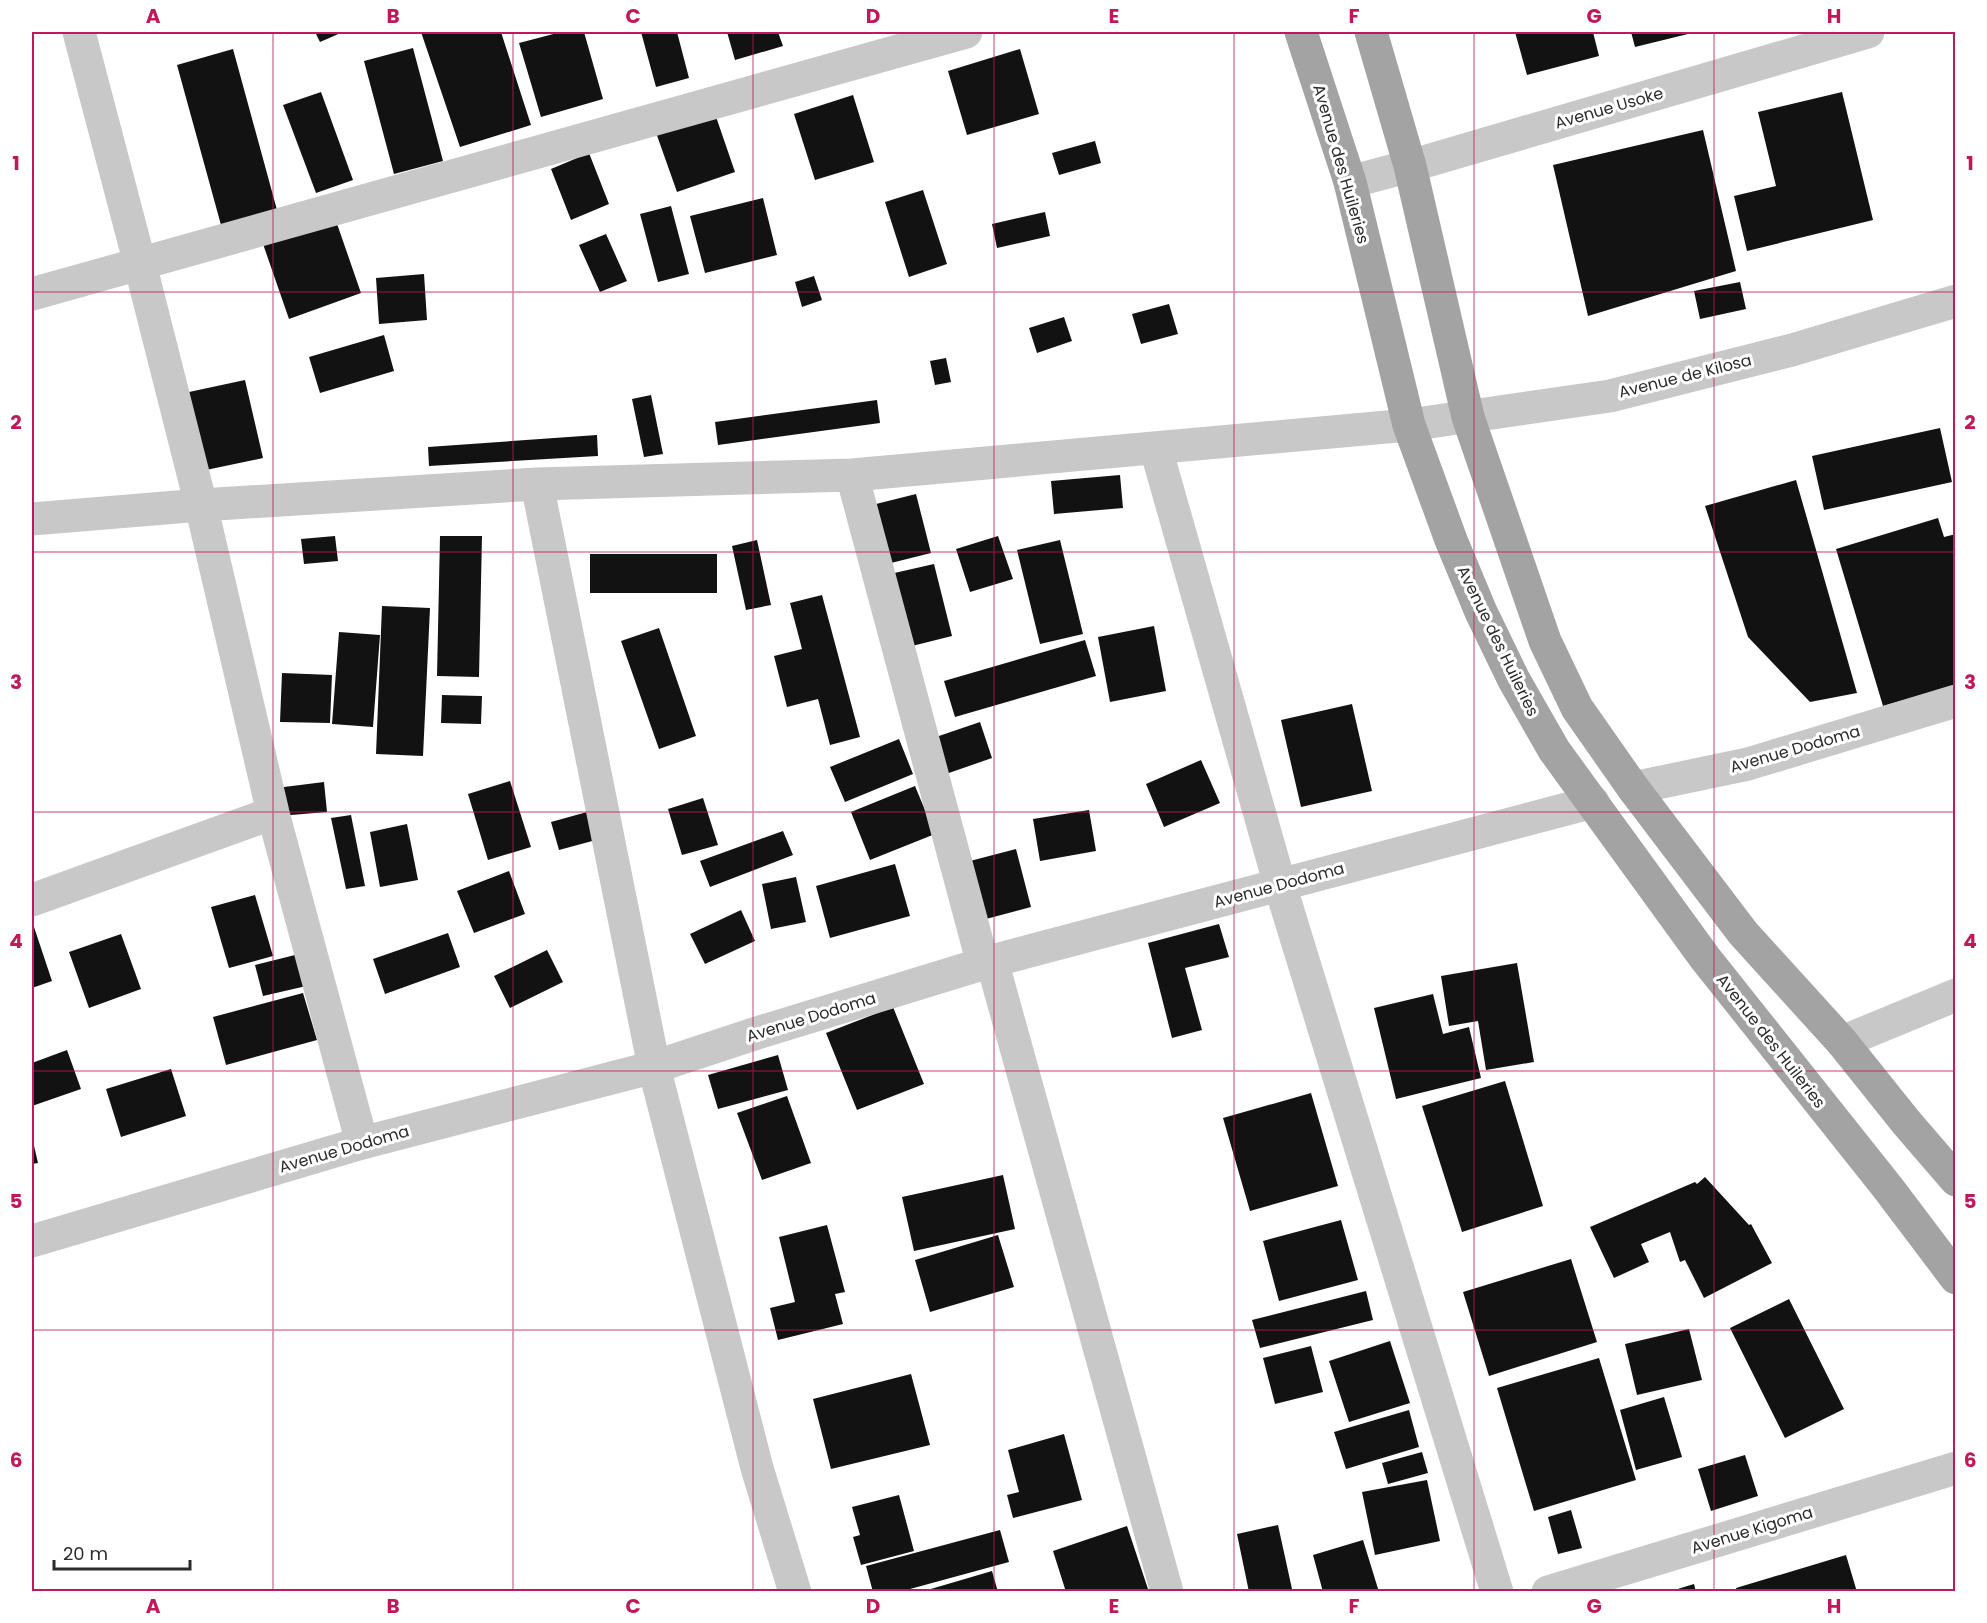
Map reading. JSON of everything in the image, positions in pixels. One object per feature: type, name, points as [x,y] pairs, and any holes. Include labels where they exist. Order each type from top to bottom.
[{"type":"main road","name":"Avenue des Huileries","points":[[1301,32],[1350,182],[1409,425],[1480,612],[1509,670],[1554,750],[1705,958],[1888,1188],[1956,1278]]},
{"type":"main road","points":[[1371,32],[1410,166],[1468,417],[1545,641],[1577,708],[1633,788],[1743,933],[1842,1042],[1956,1180]]},
{"type":"street","points":[[78,32],[201,505],[273,813],[362,1143]]},
{"type":"street","points":[[32,294],[966,32]]},
{"type":"street","name":"Avenue Usoke","points":[[1350,182],[1868,32]]},
{"type":"street","name":"Avenue de Kilosa","points":[[32,519],[201,505],[537,484],[852,475],[1409,425],[1610,396],[1792,350],[1956,301]]},
{"type":"street","points":[[1156,449],[1280,885],[1497,1592]]},
{"type":"street","points":[[852,475],[987,962],[1167,1592]]},
{"type":"street","points":[[537,484],[654,1067],[757,1468],[795,1592]]},
{"type":"street","name":"Avenue Dodoma","points":[[1633,788],[1748,764],[1956,701]]},
{"type":"street","name":"Avenue Dodoma","points":[[32,1241],[362,1143],[654,1067],[987,962],[1593,802]]},
{"type":"street","points":[[32,900],[273,813]]},
{"type":"street","points":[[1842,1042],[1956,996]]},
{"type":"street","name":"Avenue Kigoma","points":[[1548,1592],[1956,1468]]},
{"type":"building","points":[[315,32],[343,32],[320,42]]},
{"type":"building","points":[[421,32],[501,32],[531,125],[460,147]]},
{"type":"building","points":[[561,32],[584,32],[603,99],[541,117],[519,43]]},
{"type":"building","points":[[641,32],[677,32],[689,78],[656,87]]},
{"type":"building","points":[[727,32],[778,32],[783,46],[735,60]]},
{"type":"building","points":[[1515,32],[1593,32],[1599,56],[1527,75]]},
{"type":"building","points":[[1631,32],[1687,32],[1688,34],[1635,47]]},
{"type":"building","points":[[413,48],[443,161],[394,174],[364,61]]},
{"type":"building","points":[[233,49],[277,210],[221,225],[177,65]]},
{"type":"building","points":[[1020,49],[1039,114],[967,135],[948,71]]},
{"type":"building","points":[[321,92],[353,180],[316,193],[283,105]]},
{"type":"building","points":[[1842,92],[1873,220],[1747,251],[1734,196],[1776,186],[1758,112]]},
{"type":"building","points":[[853,95],[874,162],[815,180],[794,114]]},
{"type":"building","points":[[713,108],[735,172],[677,192],[654,127]]},
{"type":"building","points":[[1703,130],[1736,271],[1588,316],[1553,165]]},
{"type":"building","points":[[1095,141],[1101,163],[1059,175],[1052,153]]},
{"type":"building","points":[[589,153],[609,204],[571,220],[551,169]]},
{"type":"building","points":[[923,190],[947,264],[909,277],[885,202]]},
{"type":"building","points":[[763,198],[777,255],[705,273],[690,216]]},
{"type":"building","points":[[671,206],[689,274],[658,282],[640,214]]},
{"type":"building","points":[[1045,212],[1050,236],[997,248],[992,224]]},
{"type":"building","points":[[335,218],[361,293],[289,319],[263,244]]},
{"type":"building","points":[[606,234],[627,281],[600,292],[579,245]]},
{"type":"building","points":[[424,274],[427,320],[379,324],[376,278]]},
{"type":"building","points":[[814,276],[822,300],[802,307],[795,282]]},
{"type":"building","points":[[1740,282],[1746,309],[1700,319],[1694,291]]},
{"type":"building","points":[[1169,304],[1178,334],[1141,344],[1132,314]]},
{"type":"building","points":[[1064,317],[1072,341],[1037,353],[1029,328]]},
{"type":"building","points":[[384,335],[394,371],[320,393],[309,357]]},
{"type":"building","points":[[946,358],[951,382],[935,385],[930,361]]},
{"type":"building","points":[[245,380],[263,458],[206,470],[189,392]]},
{"type":"building","points":[[651,395],[663,454],[644,457],[632,399]]},
{"type":"building","points":[[877,400],[880,423],[718,445],[715,422]]},
{"type":"building","points":[[1940,428],[1952,482],[1824,510],[1812,456]]},
{"type":"building","points":[[597,435],[598,456],[429,466],[428,447]]},
{"type":"building","points":[[1120,475],[1123,508],[1054,514],[1051,481]]},
{"type":"building","points":[[1796,480],[1857,693],[1810,702],[1748,637],[1705,506]]},
{"type":"building","points":[[916,494],[931,553],[887,564],[872,505]]},
{"type":"building","points":[[1938,518],[1944,537],[1956,534],[1956,685],[1883,706],[1836,549]]},
{"type":"building","points":[[335,536],[338,561],[304,564],[301,539]]},
{"type":"building","points":[[440,536],[482,536],[479,677],[437,676]]},
{"type":"building","points":[[998,536],[1013,579],[970,592],[956,549]]},
{"type":"building","points":[[757,540],[771,605],[746,610],[732,546]]},
{"type":"building","points":[[1060,540],[1083,634],[1040,644],[1017,550]]},
{"type":"building","points":[[590,554],[717,554],[717,593],[590,593]]},
{"type":"building","points":[[934,564],[952,636],[908,647],[890,574]]},
{"type":"building","points":[[822,595],[860,737],[830,745],[818,699],[787,707],[774,656],[802,649],[790,603]]},
{"type":"building","points":[[382,606],[430,608],[423,756],[376,754]]},
{"type":"building","points":[[1154,626],[1166,691],[1110,702],[1098,637]]},
{"type":"building","points":[[659,628],[696,736],[659,749],[621,641]]},
{"type":"building","points":[[339,632],[380,635],[373,727],[332,724]]},
{"type":"building","points":[[1085,640],[1096,676],[955,717],[944,681]]},
{"type":"building","points":[[282,673],[332,675],[330,723],[280,722]]},
{"type":"building","points":[[442,695],[482,696],[481,724],[441,723]]},
{"type":"building","points":[[1352,704],[1372,791],[1301,807],[1281,720]]},
{"type":"building","points":[[980,722],[992,758],[946,774],[933,738]]},
{"type":"building","points":[[899,739],[913,774],[845,802],[830,767]]},
{"type":"building","points":[[1201,760],[1220,803],[1164,827],[1146,784]]},
{"type":"building","points":[[510,781],[531,847],[488,860],[468,794]]},
{"type":"building","points":[[324,782],[327,812],[279,816],[276,788]]},
{"type":"building","points":[[915,786],[935,834],[870,860],[851,812]]},
{"type":"building","points":[[703,798],[718,845],[682,855],[668,809]]},
{"type":"building","points":[[1089,810],[1096,851],[1040,861],[1033,819]]},
{"type":"building","points":[[587,812],[596,840],[559,850],[551,822]]},
{"type":"building","points":[[351,815],[365,886],[346,889],[331,818]]},
{"type":"building","points":[[407,824],[418,880],[380,887],[370,832]]},
{"type":"building","points":[[783,831],[793,855],[710,887],[700,861]]},
{"type":"building","points":[[1016,849],[1031,907],[986,919],[970,861]]},
{"type":"building","points":[[895,864],[910,916],[830,938],[816,886]]},
{"type":"building","points":[[509,871],[525,914],[474,933],[457,891]]},
{"type":"building","points":[[796,877],[806,922],[771,929],[762,884]]},
{"type":"building","points":[[255,895],[273,956],[229,968],[211,907]]},
{"type":"building","points":[[741,910],[755,941],[705,964],[690,934]]},
{"type":"building","points":[[32,921],[52,981],[32,988]]},
{"type":"building","points":[[1219,924],[1229,957],[1185,968],[1202,1030],[1172,1038],[1148,943]]},
{"type":"building","points":[[448,933],[460,967],[385,994],[373,959]]},
{"type":"building","points":[[121,934],[141,989],[89,1008],[69,952]]},
{"type":"building","points":[[547,950],[563,982],[510,1008],[494,976]]},
{"type":"building","points":[[307,952],[315,984],[263,996],[255,965]]},
{"type":"building","points":[[1517,963],[1534,1062],[1486,1070],[1478,1021],[1449,1026],[1441,976]]},
{"type":"building","points":[[303,993],[317,1040],[226,1065],[213,1017]]},
{"type":"building","points":[[1433,994],[1443,1034],[1469,1027],[1481,1078],[1396,1099],[1374,1008]]},
{"type":"building","points":[[893,1007],[924,1084],[857,1110],[826,1033]]},
{"type":"building","points":[[67,1050],[81,1089],[32,1106],[32,1063]]},
{"type":"building","points":[[778,1055],[788,1090],[718,1109],[708,1075]]},
{"type":"building","points":[[171,1069],[186,1116],[121,1137],[106,1089]]},
{"type":"building","points":[[1505,1081],[1543,1206],[1462,1232],[1422,1106]]},
{"type":"building","points":[[1311,1093],[1338,1186],[1250,1211],[1223,1118]]},
{"type":"building","points":[[787,1096],[811,1163],[762,1180],[737,1113]]},
{"type":"building","points":[[32,1137],[38,1163],[32,1164]]},
{"type":"building","points":[[1003,1175],[1015,1229],[914,1251],[902,1197]]},
{"type":"building","points":[[1705,1177],[1749,1225],[1751,1224],[1772,1263],[1704,1298],[1685,1260],[1680,1262],[1670,1232],[1641,1244],[1649,1262],[1614,1278],[1590,1227],[1695,1182],[1697,1184]]},
{"type":"building","points":[[1341,1220],[1358,1280],[1279,1301],[1263,1241]]},
{"type":"building","points":[[827,1225],[845,1292],[835,1294],[843,1324],[778,1340],[770,1308],[795,1302],[779,1237]]},
{"type":"building","points":[[998,1235],[1014,1287],[930,1312],[915,1260]]},
{"type":"building","points":[[1571,1259],[1597,1342],[1489,1376],[1463,1292]]},
{"type":"building","points":[[1366,1291],[1373,1320],[1260,1348],[1252,1320]]},
{"type":"building","points":[[1789,1299],[1844,1409],[1785,1438],[1730,1328]]},
{"type":"building","points":[[1689,1329],[1702,1380],[1637,1395],[1625,1344]]},
{"type":"building","points":[[1390,1341],[1410,1403],[1349,1422],[1329,1361]]},
{"type":"building","points":[[1311,1346],[1323,1392],[1275,1404],[1263,1358]]},
{"type":"building","points":[[1599,1358],[1636,1480],[1534,1511],[1497,1388]]},
{"type":"building","points":[[911,1374],[930,1445],[831,1469],[813,1399]]},
{"type":"building","points":[[1664,1397],[1682,1457],[1636,1470],[1620,1410]]},
{"type":"building","points":[[1409,1410],[1419,1447],[1346,1469],[1334,1432]]},
{"type":"building","points":[[1064,1434],[1082,1500],[1013,1518],[1007,1495],[1019,1492],[1008,1450]]},
{"type":"building","points":[[1422,1452],[1428,1473],[1388,1484],[1382,1463]]},
{"type":"building","points":[[1745,1455],[1758,1496],[1711,1511],[1698,1469]]},
{"type":"building","points":[[1427,1480],[1440,1541],[1375,1555],[1362,1492]]},
{"type":"building","points":[[899,1495],[914,1551],[861,1565],[853,1537],[860,1535],[852,1507]]},
{"type":"building","points":[[1571,1510],[1582,1548],[1558,1554],[1548,1517]]},
{"type":"building","points":[[1278,1525],[1292,1589],[1280,1592],[1249,1592],[1237,1534]]},
{"type":"building","points":[[1127,1526],[1149,1592],[1066,1592],[1053,1551]]},
{"type":"building","points":[[1000,1530],[1009,1562],[899,1592],[873,1592],[866,1566]]},
{"type":"building","points":[[1363,1540],[1379,1592],[1323,1592],[1313,1555]]},
{"type":"building","points":[[1846,1555],[1857,1592],[1737,1592],[1736,1588]]},
{"type":"building","points":[[992,1571],[998,1592],[924,1592],[924,1591]]},
{"type":"building","points":[[1694,1584],[1696,1592],[1671,1592],[1671,1591]]}]
